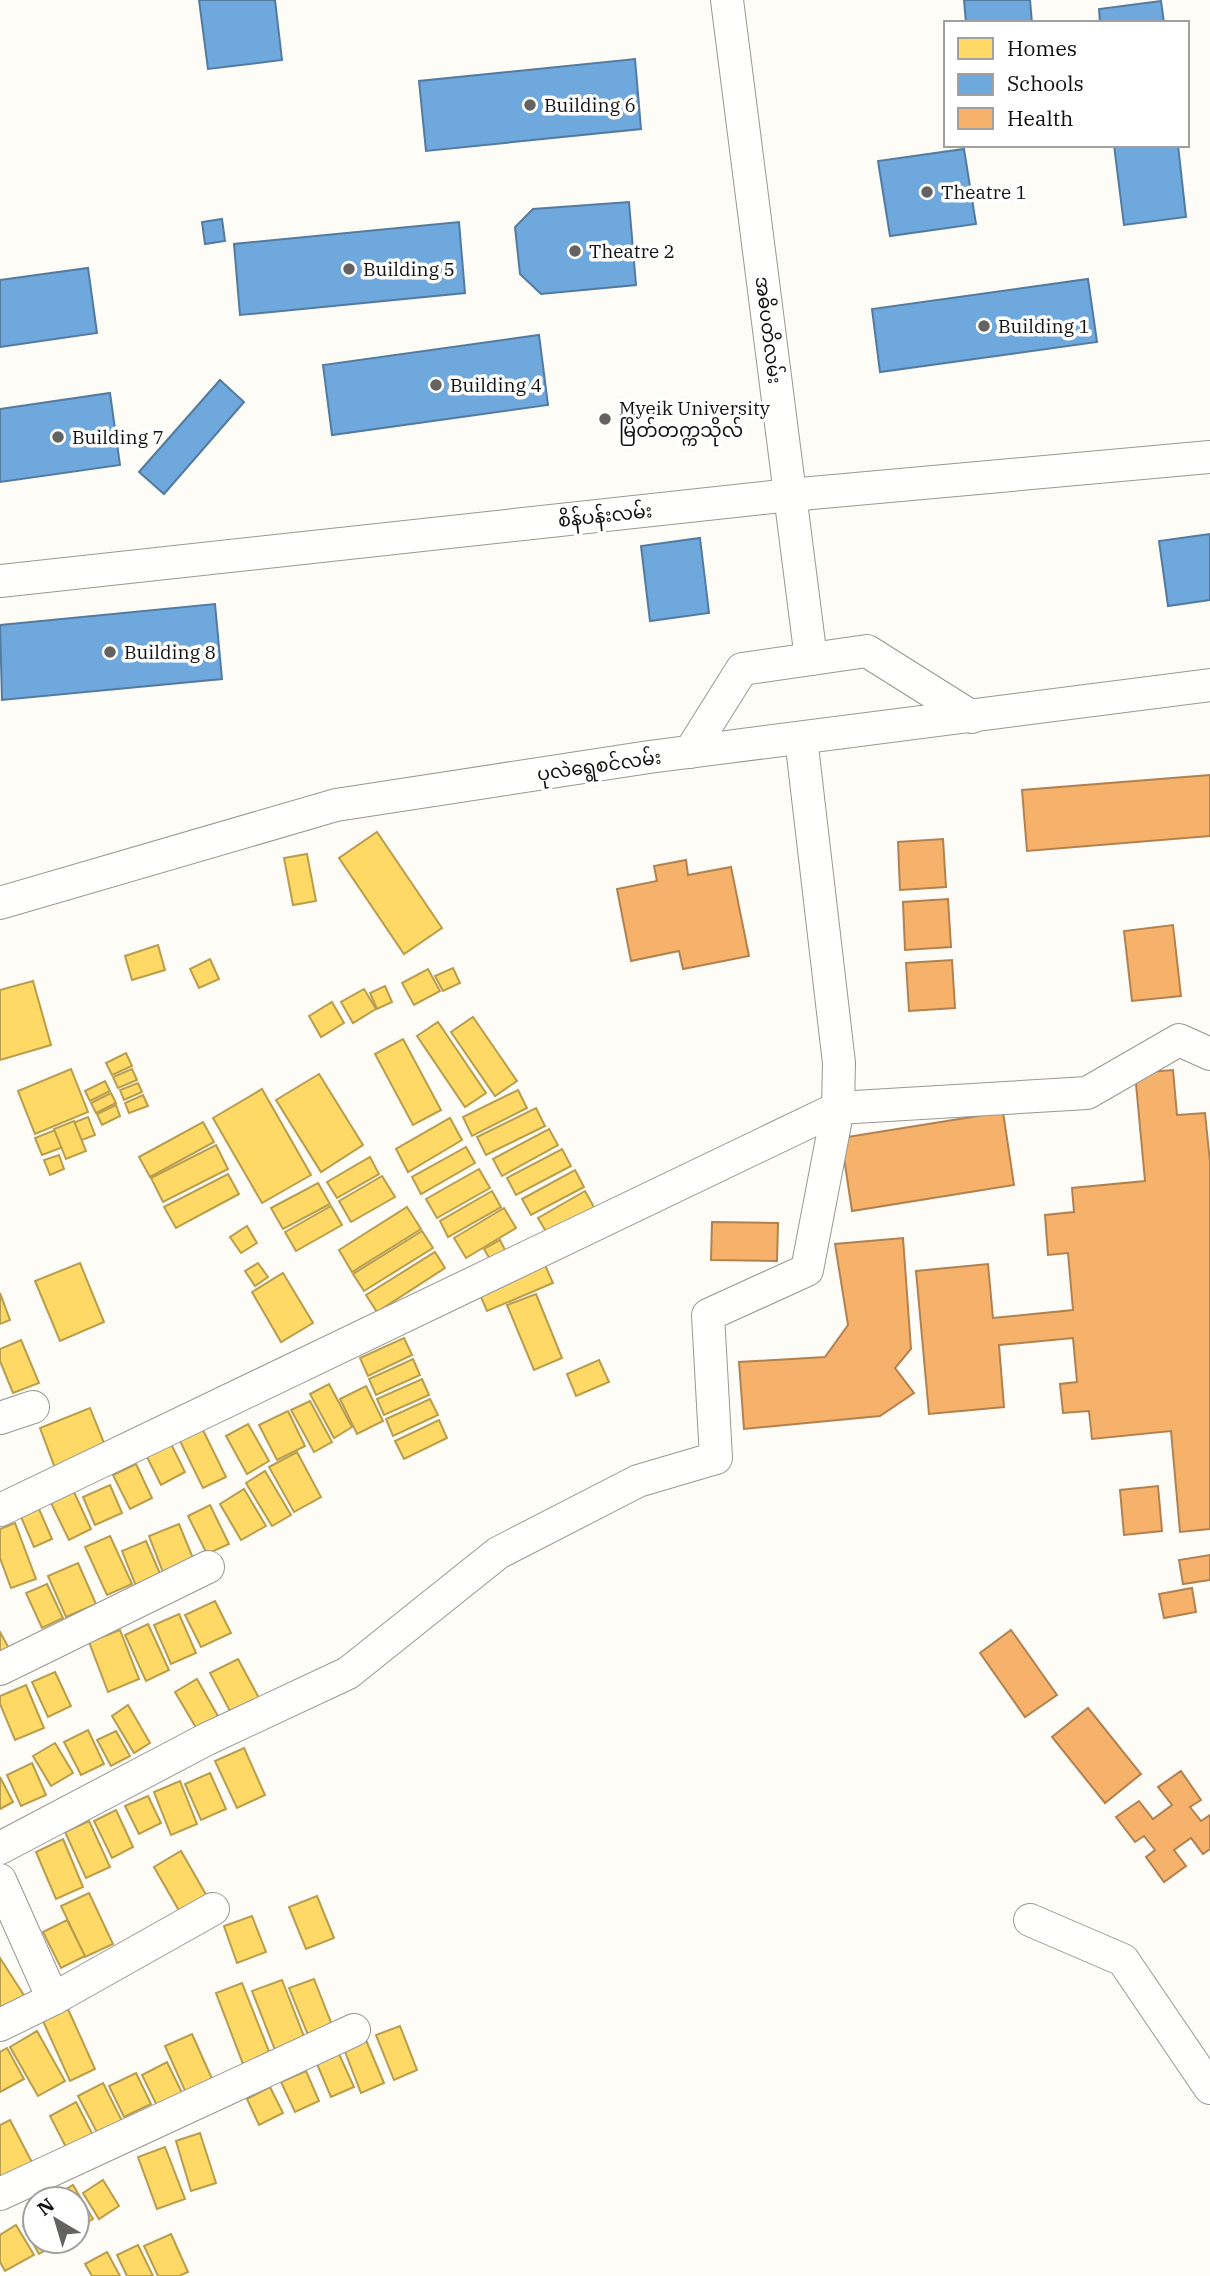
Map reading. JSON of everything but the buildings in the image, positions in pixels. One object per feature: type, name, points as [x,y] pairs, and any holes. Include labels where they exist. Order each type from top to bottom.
[{"type":"street","name":"အဓိပတိလမ်း","points":[[727,0],[811,659]]},
{"type":"street","name":"စိန်ပန်းလမ်း","points":[[0,581],[790,495],[1210,457]]},
{"type":"street","points":[[690,752],[742,668],[867,651],[972,717]]},
{"type":"street","name":"ပုလဲရွေစင်လမ်း","points":[[0,903],[336,805],[690,752],[1210,685]]},
{"type":"street","points":[[0,1849],[207,1739],[348,1673],[498,1553],[638,1481],[716,1458],[708,1315],[807,1270],[838,1108],[839,1063],[801,738]]},
{"type":"street","points":[[0,1510],[838,1108],[1087,1093],[1179,1040],[1210,1054]]},
{"type":"street","points":[[0,1418],[33,1407]]},
{"type":"street","points":[[0,1669],[208,1567]]},
{"type":"street","points":[[0,1880],[52,1999]]},
{"type":"street","points":[[0,2025],[213,1909]]},
{"type":"street","points":[[1030,1920],[1123,1960],[1210,2088]]},
{"type":"street","points":[[0,2194],[354,2031]]},
{"type":"place","name":"Building 6","points":[[530,105]]},
{"type":"place","name":"Theatre 1","points":[[927,192]]},
{"type":"place","name":"Theatre 2","points":[[575,251]]},
{"type":"place","name":"Building 5","points":[[349,269]]},
{"type":"place","name":"Building 1","points":[[984,326]]},
{"type":"place","name":"Building 4","points":[[436,385]]},
{"type":"place","name":"Myeik University မြိတ်တက္ကသိုလ်","points":[[605,419]]},
{"type":"place","name":"Building 7","points":[[58,437]]},
{"type":"place","name":"Building 8","points":[[110,652]]}]
